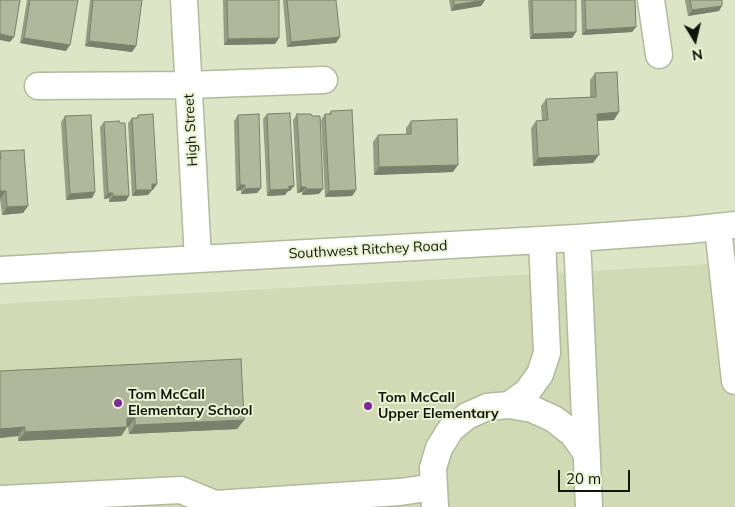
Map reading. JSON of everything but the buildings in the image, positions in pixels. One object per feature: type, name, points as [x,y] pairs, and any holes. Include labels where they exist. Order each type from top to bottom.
[{"type":"street","name":"High Street","points":[[184,0],[198,259]]},
{"type":"street","points":[[650,0],[659,55]]},
{"type":"street","points":[[38,86],[188,85],[324,80]]},
{"type":"street","points":[[727,226],[735,382]]},
{"type":"street","name":"Southwest Ritchey Road","points":[[0,270],[576,238],[727,226]]},
{"type":"street","points":[[576,238],[589,507]]},
{"type":"street","points":[[508,405],[527,392],[536,380],[547,353],[542,240]]},
{"type":"street","points":[[2,499],[182,490],[215,506],[400,492],[435,497],[433,468],[439,448],[451,429],[467,416],[487,407],[508,405],[532,409],[554,419],[573,434],[587,454]]},
{"type":"shaded area","name":"Tom McCall Upper Elementary","points":[[735,261],[735,507],[0,507],[0,304],[697,265]]},
{"type":"place","name":"Tom McCall Elementary School","points":[[118,403]]},
{"type":"place","name":"Tom McCall Upper Elementary","points":[[368,406]]}]
